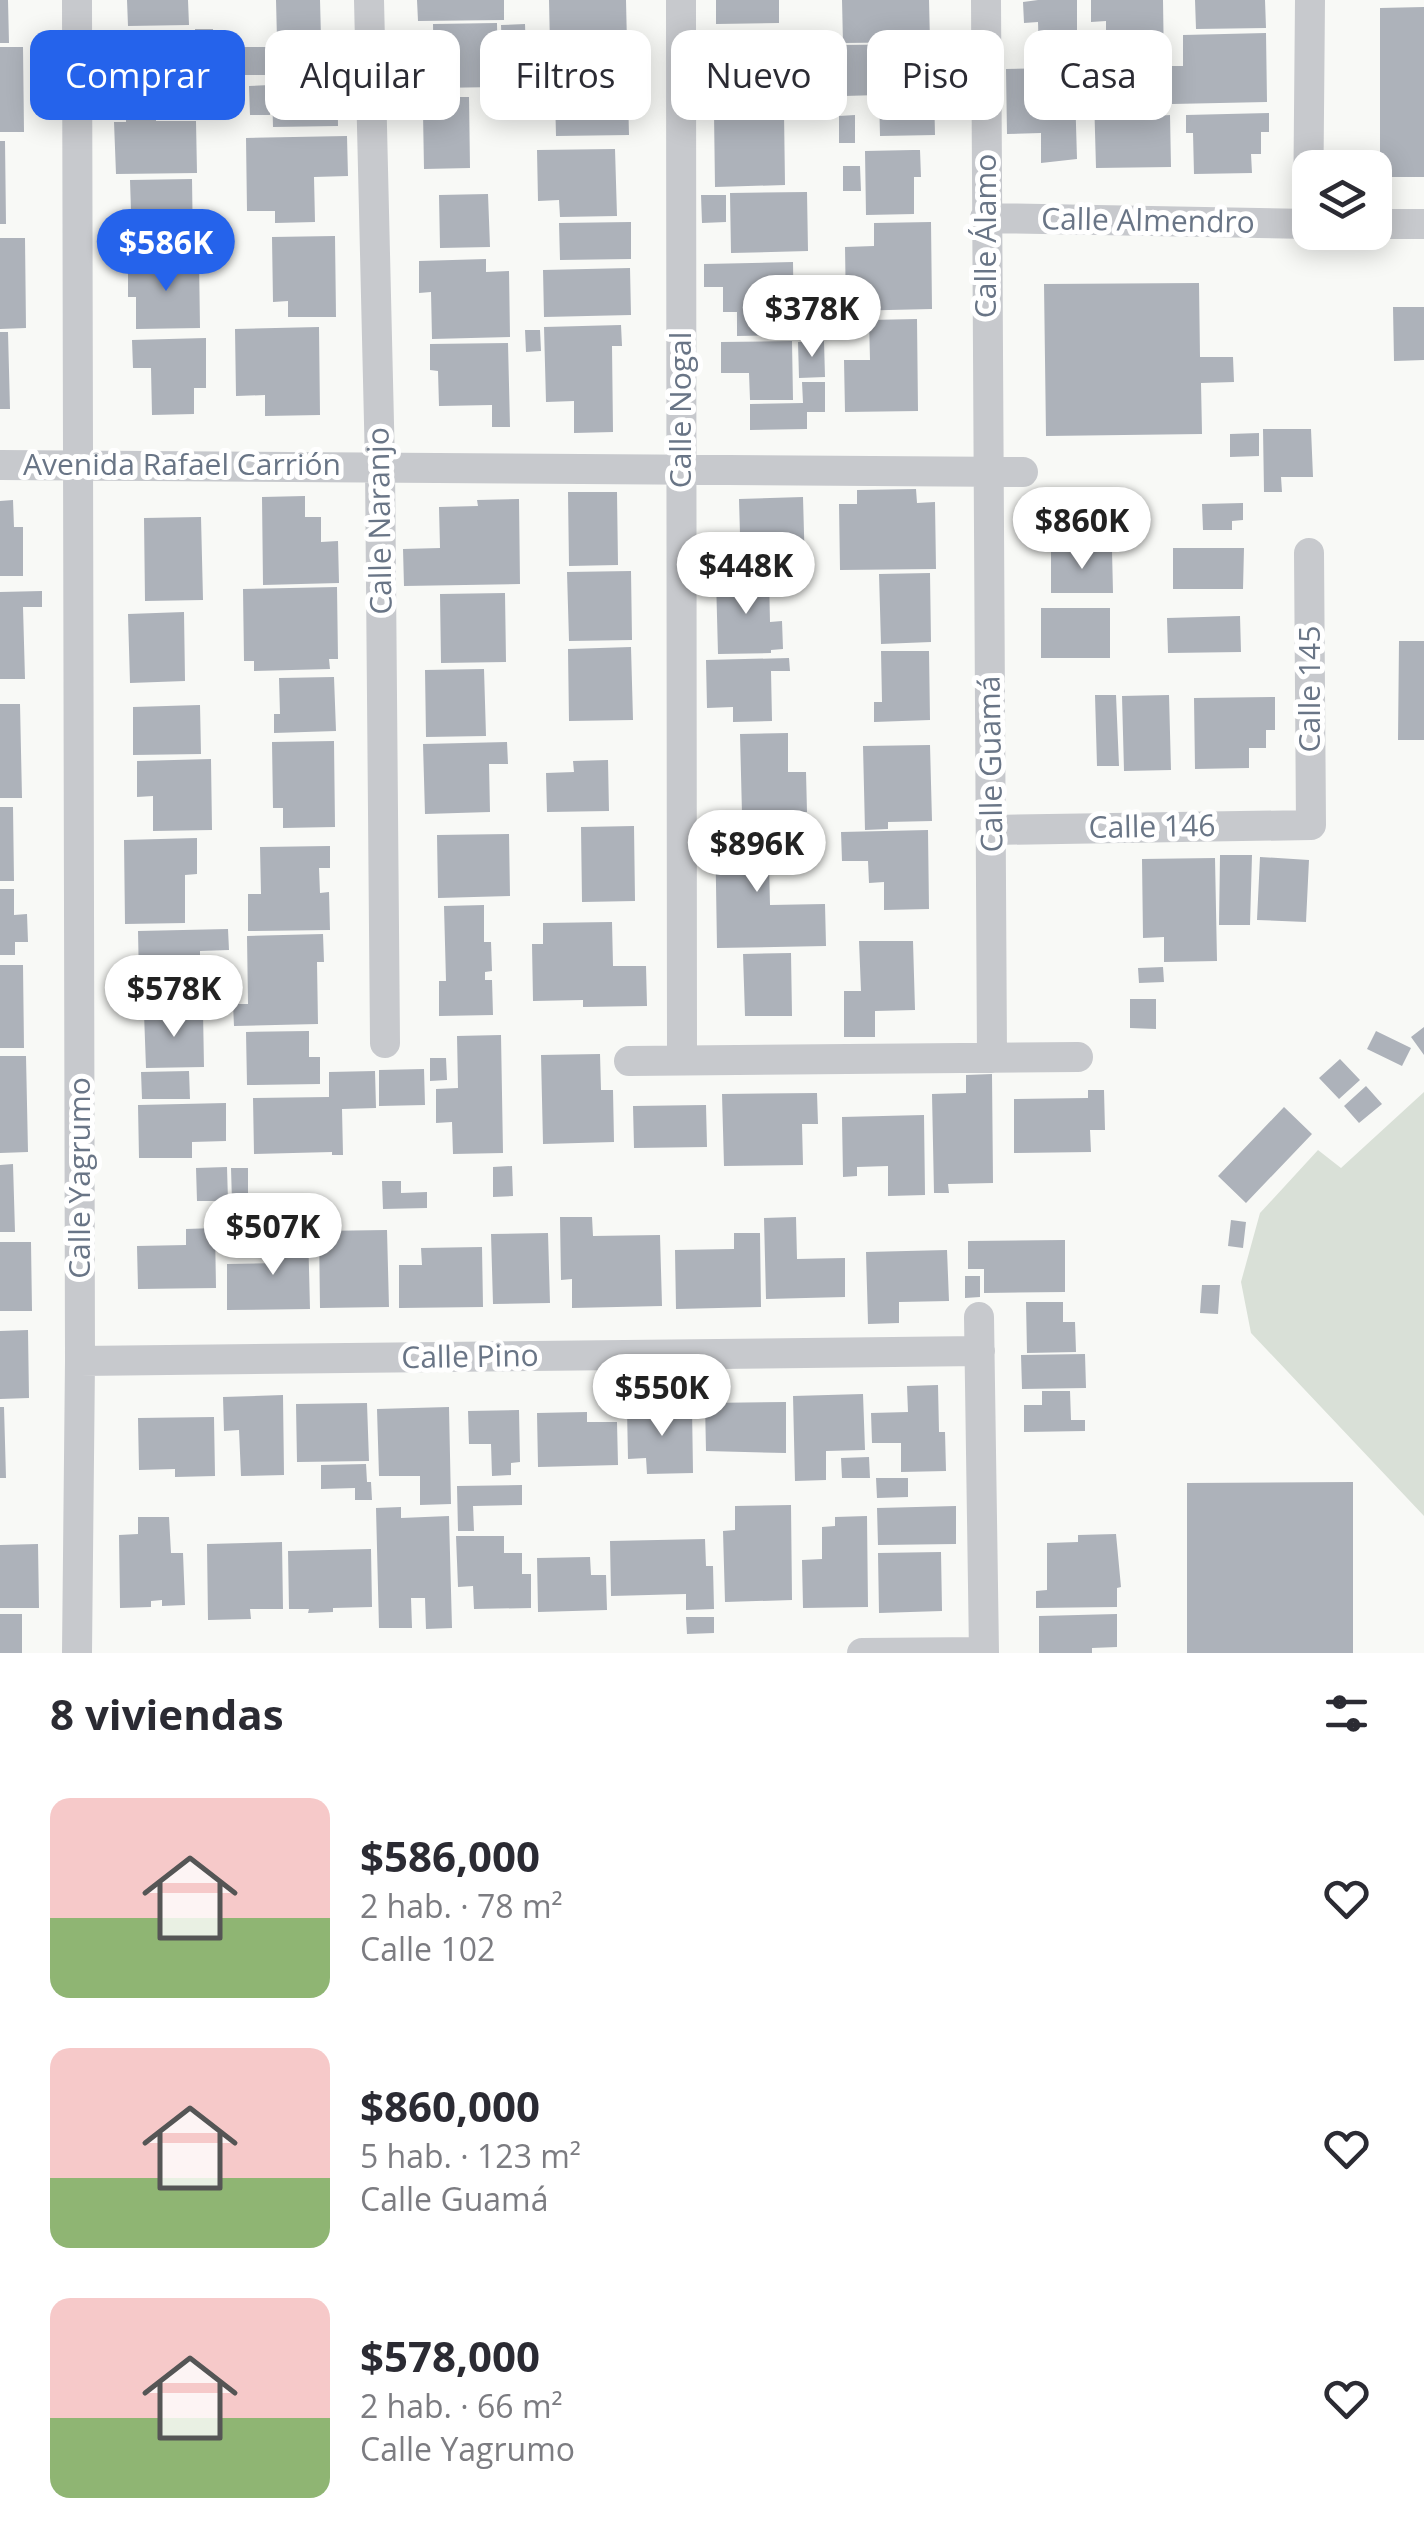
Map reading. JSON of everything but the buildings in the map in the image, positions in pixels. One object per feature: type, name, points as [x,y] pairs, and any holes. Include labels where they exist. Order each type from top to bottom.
[{"type":"street","name":"Calle Yagrumo","points":[[77,0],[77,1653]]},
{"type":"street","name":"Calle Naranjo","points":[[369,0],[380,465],[385,1043]]},
{"type":"street","name":"Calle Nogal","points":[[681,0],[682,1060]]},
{"type":"street","name":"Calle Álamo","points":[[986,0],[988,471]]},
{"type":"street","points":[[1309,150],[1310,0]]},
{"type":"street","name":"Calle Almendro","points":[[986,218],[1292,224]]},
{"type":"street","points":[[1392,224],[1424,224]]},
{"type":"street","name":"Avenida Rafael Carrión","points":[[0,465],[1024,472]]},
{"type":"street","name":"Calle Guamá","points":[[988,471],[992,1058]]},
{"type":"street","name":"Calle 145","points":[[1310,553],[1312,824]]},
{"type":"street","name":"Calle 146","points":[[992,830],[1312,824]]},
{"type":"street","points":[[629,1060],[1078,1056]]},
{"type":"street","points":[[862,1653],[984,1653],[980,1317]]},
{"type":"street","name":"Calle Pino","points":[[80,1360],[980,1352]]},
{"type":"shaded area","points":[[1424,1092],[1424,1516],[1251,1333],[1241,1282],[1260,1213],[1318,1150],[1341,1168]]}]
